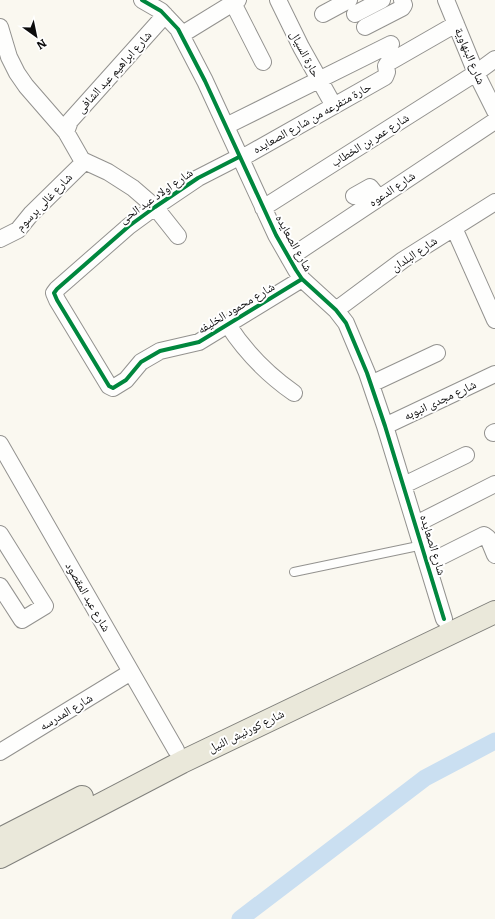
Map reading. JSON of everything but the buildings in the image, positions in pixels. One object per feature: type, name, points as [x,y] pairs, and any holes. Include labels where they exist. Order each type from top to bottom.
[{"type":"main road","name":"شارع كورنيش النيل","points":[[0,857],[412,643],[444,619],[495,596]]},
{"type":"main road","name":"شارع كورنيش النيل","points":[[0,838],[176,750],[412,643],[495,612]]},
{"type":"street","name":"شارع الصعايده","points":[[142,0],[165,15],[174,24],[181,35],[226,126],[263,208],[289,258],[302,279],[336,310],[346,323],[371,384],[385,426],[423,545],[444,619]]},
{"type":"street","name":"حارة السيال","points":[[278,0],[318,79],[334,106]]},
{"type":"street","points":[[324,14],[382,0]]},
{"type":"street","points":[[365,27],[402,8],[404,5],[402,0]]},
{"type":"street","name":"شارع البنهاوية","points":[[446,0],[476,73],[495,111]]},
{"type":"street","points":[[181,35],[235,1],[263,62]]},
{"type":"street","name":"شارع ابراهيم عبد الشافى","points":[[66,132],[70,121],[165,15]]},
{"type":"street","name":"حارة متفرعه من شارع الصعايده","points":[[240,158],[385,77],[387,72],[386,66],[388,63],[456,24]]},
{"type":"street","points":[[0,27],[9,57],[26,86],[66,132],[82,160],[108,172],[133,188],[155,207],[178,236]]},
{"type":"street","points":[[226,126],[391,44]]},
{"type":"street","name":"شارع عمر بن الخطاب","points":[[263,208],[476,73],[495,59]]},
{"type":"street","name":"شارع الدعوه","points":[[289,258],[495,121]]},
{"type":"street","name":"شارع اولاد عبد الحى","points":[[54,293],[129,226],[155,207],[198,178],[240,158]]},
{"type":"street","name":"شارع غالى برسوم","points":[[0,239],[18,230],[31,214],[80,165],[82,160]]},
{"type":"street","points":[[354,196],[370,187],[379,198]]},
{"type":"street","name":"شارع البلدان","points":[[336,310],[404,260],[495,202]]},
{"type":"street","points":[[454,228],[495,320]]},
{"type":"street","name":"شارع محمود الخليفه","points":[[54,293],[111,388],[126,380],[141,362],[160,351],[199,342],[228,326],[302,279]]},
{"type":"street","points":[[228,326],[241,345],[257,363],[294,393]]},
{"type":"street","points":[[371,384],[437,353]]},
{"type":"street","name":"شارع مجدى انبوبه","points":[[385,426],[495,374]]},
{"type":"street","name":"شارع عبد المقصود","points":[[0,444],[5,466],[131,672],[176,750]]},
{"type":"street","points":[[404,485],[466,455]]},
{"type":"street","points":[[416,524],[495,484]]},
{"type":"street","points":[[0,534],[45,605],[24,620],[21,619],[0,586]]},
{"type":"street","points":[[428,563],[484,535],[488,538],[495,555]]},
{"type":"street","name":"شارع المدرسه","points":[[0,752],[131,672]]},
{"type":"lane","points":[[294,572],[423,545]]},
{"type":"waterway","points":[[240,919],[425,778],[495,741]]},
{"type":"cycle path","points":[[142,0],[161,11],[178,29],[205,81],[276,235],[302,279],[336,310],[346,323],[367,373],[385,426],[444,619]]},
{"type":"cycle path","points":[[239,157],[198,178],[129,226],[57,289],[54,293],[57,300],[109,386],[113,388],[126,380],[141,362],[160,351],[199,342],[302,279]]}]
